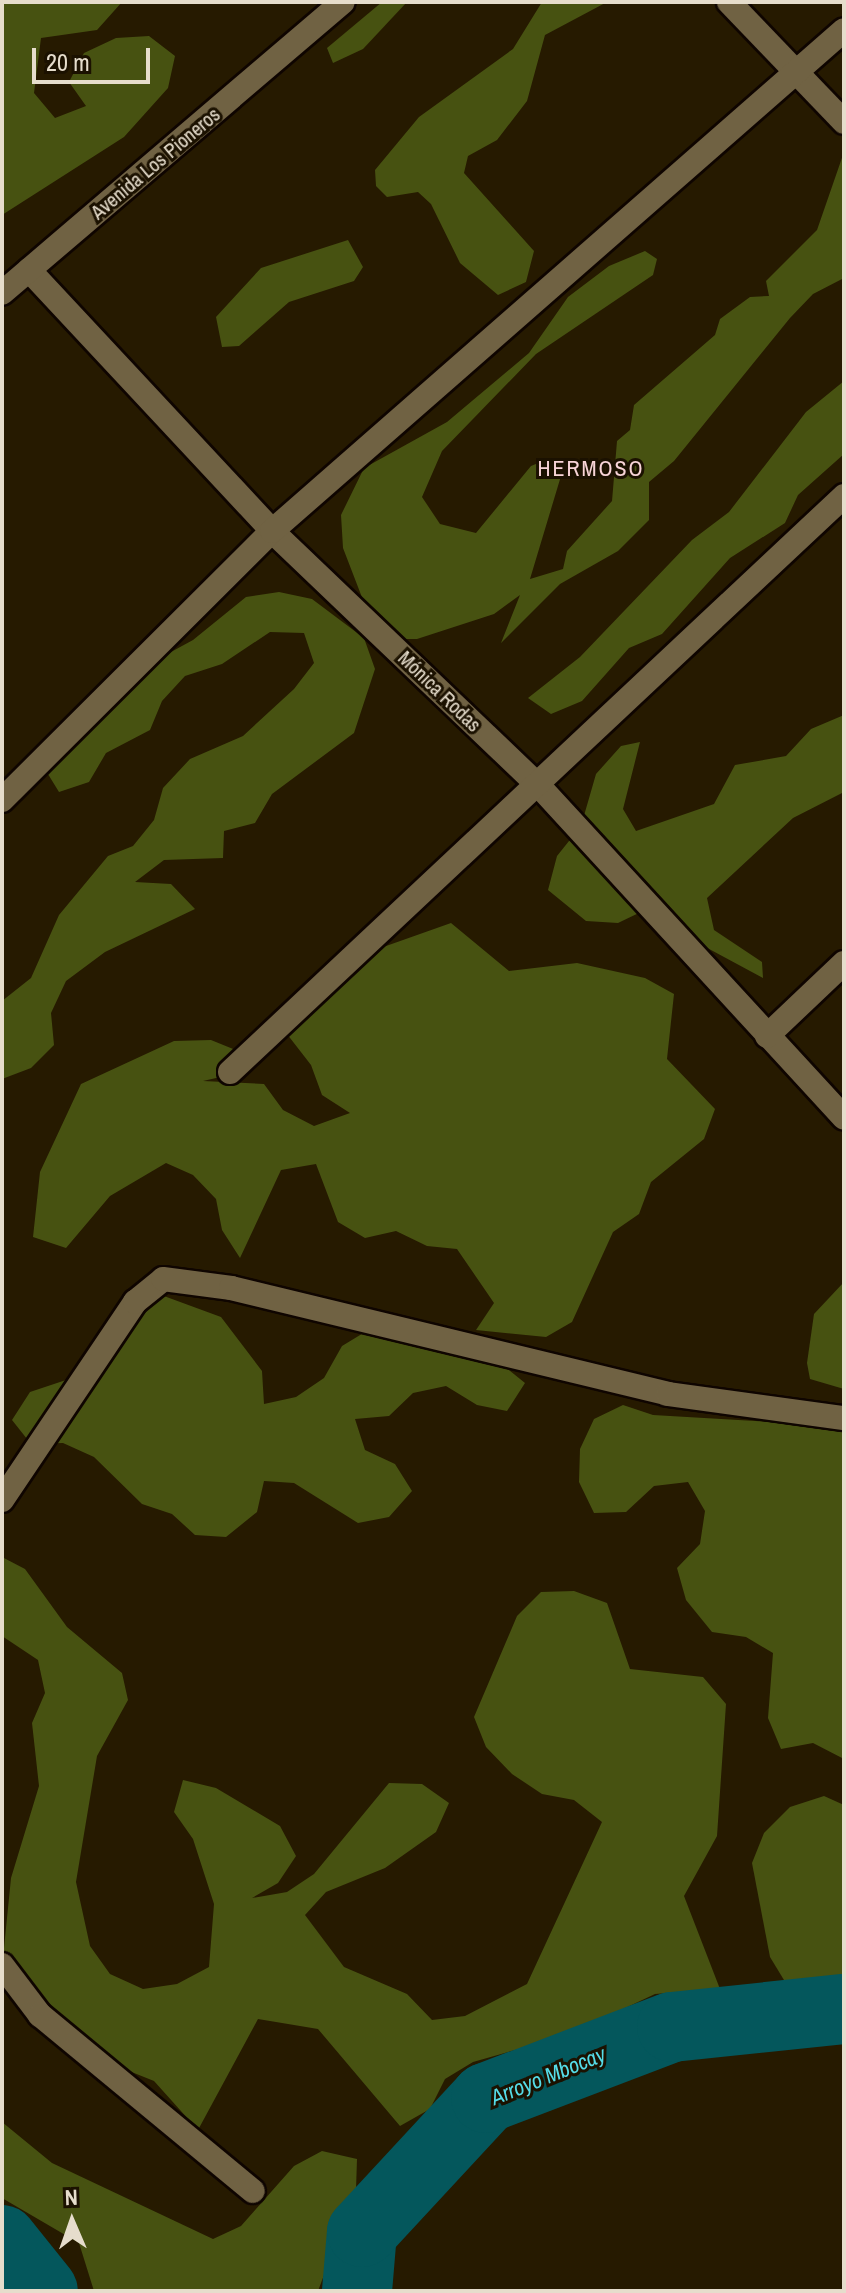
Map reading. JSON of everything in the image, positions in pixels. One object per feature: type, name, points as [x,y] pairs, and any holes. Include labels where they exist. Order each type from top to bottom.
[{"type":"street","name":"Avenida Los Pioneros","points":[[2,293],[343,2]]},
{"type":"street","points":[[729,2],[844,122]]},
{"type":"street","points":[[2,800],[272,531],[844,30]]},
{"type":"street","name":"Mónica Rodas","points":[[29,270],[272,531],[540,787],[844,1118]]},
{"type":"street","points":[[230,1072],[540,787],[844,496]]},
{"type":"street","points":[[767,1036],[844,963]]},
{"type":"street","points":[[2,1500],[135,1302],[163,1279],[231,1288],[668,1394],[844,1418]]},
{"type":"street","points":[[2,1965],[40,2015],[253,2191]]},
{"type":"green space","points":[[2,2],[122,2],[97,30],[41,38],[34,93],[55,118],[86,106],[69,82],[84,53],[116,38],[149,36],[175,56],[168,88],[124,137],[2,215]]},
{"type":"green space","points":[[382,2],[407,2],[363,49],[333,63],[327,48]]},
{"type":"green space","points":[[542,2],[607,2],[545,35],[527,101],[497,140],[468,156],[464,173],[534,251],[526,282],[498,295],[460,263],[431,204],[418,192],[387,197],[376,186],[375,170],[419,117],[513,49]]},
{"type":"green space","points":[[844,152],[844,278],[813,294],[790,318],[674,461],[649,482],[649,520],[618,551],[560,584],[501,643],[520,595],[494,614],[417,639],[401,639],[368,613],[343,548],[341,515],[364,468],[447,422],[529,353],[568,297],[609,266],[645,251],[657,259],[653,275],[536,354],[442,451],[422,497],[440,524],[476,533],[531,466],[548,459],[564,466],[530,579],[563,569],[567,551],[612,501],[617,441],[630,430],[634,405],[715,335],[720,319],[750,297],[769,296],[766,281],[817,230]]},
{"type":"green space","points":[[348,240],[363,267],[354,281],[289,302],[239,346],[222,347],[216,317],[261,268]]},
{"type":"green space","points":[[844,381],[844,454],[798,495],[785,523],[730,558],[662,634],[629,648],[582,701],[551,714],[528,698],[580,657],[692,540],[729,512],[806,412]]},
{"type":"green space","points":[[279,592],[312,599],[364,638],[375,669],[354,733],[272,794],[255,823],[224,831],[223,858],[164,860],[135,882],[171,884],[195,909],[105,952],[66,981],[51,1013],[54,1045],[31,1068],[2,1079],[2,1001],[31,978],[59,915],[108,856],[133,846],[154,820],[163,788],[190,759],[243,736],[294,689],[314,663],[304,633],[270,632],[222,664],[185,676],[162,701],[150,730],[106,753],[89,782],[59,792],[43,766],[136,671],[193,640],[246,597]]},
{"type":"green space","points":[[844,715],[844,792],[793,818],[707,898],[714,930],[762,962],[763,978],[698,943],[676,918],[645,910],[618,923],[586,921],[548,890],[557,856],[581,826],[596,774],[621,746],[640,742],[623,809],[636,831],[714,804],[735,765],[786,756],[811,729]]},
{"type":"green space","points":[[451,923],[509,971],[577,963],[645,978],[674,994],[667,1059],[715,1109],[704,1139],[651,1182],[639,1214],[613,1232],[572,1322],[546,1337],[476,1330],[494,1303],[457,1249],[427,1246],[396,1231],[365,1238],[338,1222],[316,1164],[281,1170],[240,1258],[222,1230],[216,1199],[193,1175],[166,1163],[110,1196],[66,1248],[33,1237],[40,1172],[81,1084],[174,1041],[211,1040],[243,1053],[238,1073],[203,1081],[264,1084],[283,1110],[314,1126],[350,1113],[322,1095],[311,1065],[273,1016],[355,957]]},
{"type":"green space","points":[[844,1282],[844,1389],[810,1379],[807,1363],[814,1314]]},
{"type":"green space","points":[[153,1292],[221,1317],[262,1371],[264,1404],[296,1397],[324,1378],[342,1346],[370,1329],[499,1362],[525,1383],[507,1411],[477,1405],[446,1386],[413,1393],[389,1416],[355,1419],[365,1450],[395,1464],[412,1491],[389,1517],[358,1523],[294,1483],[264,1481],[257,1512],[226,1537],[195,1535],[172,1514],[142,1504],[94,1457],[63,1443],[31,1444],[12,1420],[30,1392],[93,1371],[120,1347],[128,1315]]},
{"type":"green space","points":[[623,1405],[653,1415],[844,1426],[844,1759],[813,1743],[781,1749],[768,1718],[773,1653],[746,1637],[712,1632],[686,1600],[677,1568],[700,1544],[705,1511],[688,1482],[654,1486],[626,1512],[594,1513],[579,1482],[580,1449],[594,1419]]},
{"type":"green space","points":[[2,1557],[25,1569],[67,1627],[122,1673],[128,1700],[97,1756],[76,1882],[90,1946],[110,1974],[143,1989],[177,1984],[209,1967],[214,1904],[193,1839],[174,1812],[183,1780],[216,1788],[280,1826],[296,1856],[278,1883],[252,1898],[287,1892],[314,1874],[389,1783],[422,1784],[449,1803],[436,1832],[385,1868],[326,1892],[305,1915],[344,1967],[407,1994],[432,2020],[465,2016],[527,1984],[602,1822],[574,1800],[542,1794],[512,1774],[486,1747],[474,1717],[517,1616],[541,1592],[574,1591],[607,1603],[630,1669],[703,1677],[726,1704],[717,1836],[684,1896],[720,1989],[655,1994],[568,2035],[473,2062],[445,2079],[430,2109],[400,2126],[318,2029],[258,2019],[198,2130],[154,2081],[124,2069],[2,1968],[11,1878],[39,1786],[32,1723],[45,1693],[38,1660],[2,1636]]},
{"type":"green space","points":[[824,1796],[844,1805],[844,1979],[787,1985],[770,1957],[752,1863],[764,1833],[790,1807]]},
{"type":"green space","points":[[2,2122],[52,2163],[213,2239],[241,2226],[294,2166],[322,2151],[357,2159],[356,2190],[318,2291],[94,2291],[79,2243],[2,2198]]},
{"type":"waterway","name":"Arroyo Mbocay","points":[[357,2291],[362,2232],[486,2098],[672,2027],[844,2009]]},
{"type":"waterway","name":"Arroyo Mbocay","points":[[2,2240],[43,2291]]},
{"type":"district","name":"HERMOSO","points":[[591,469]]}]
